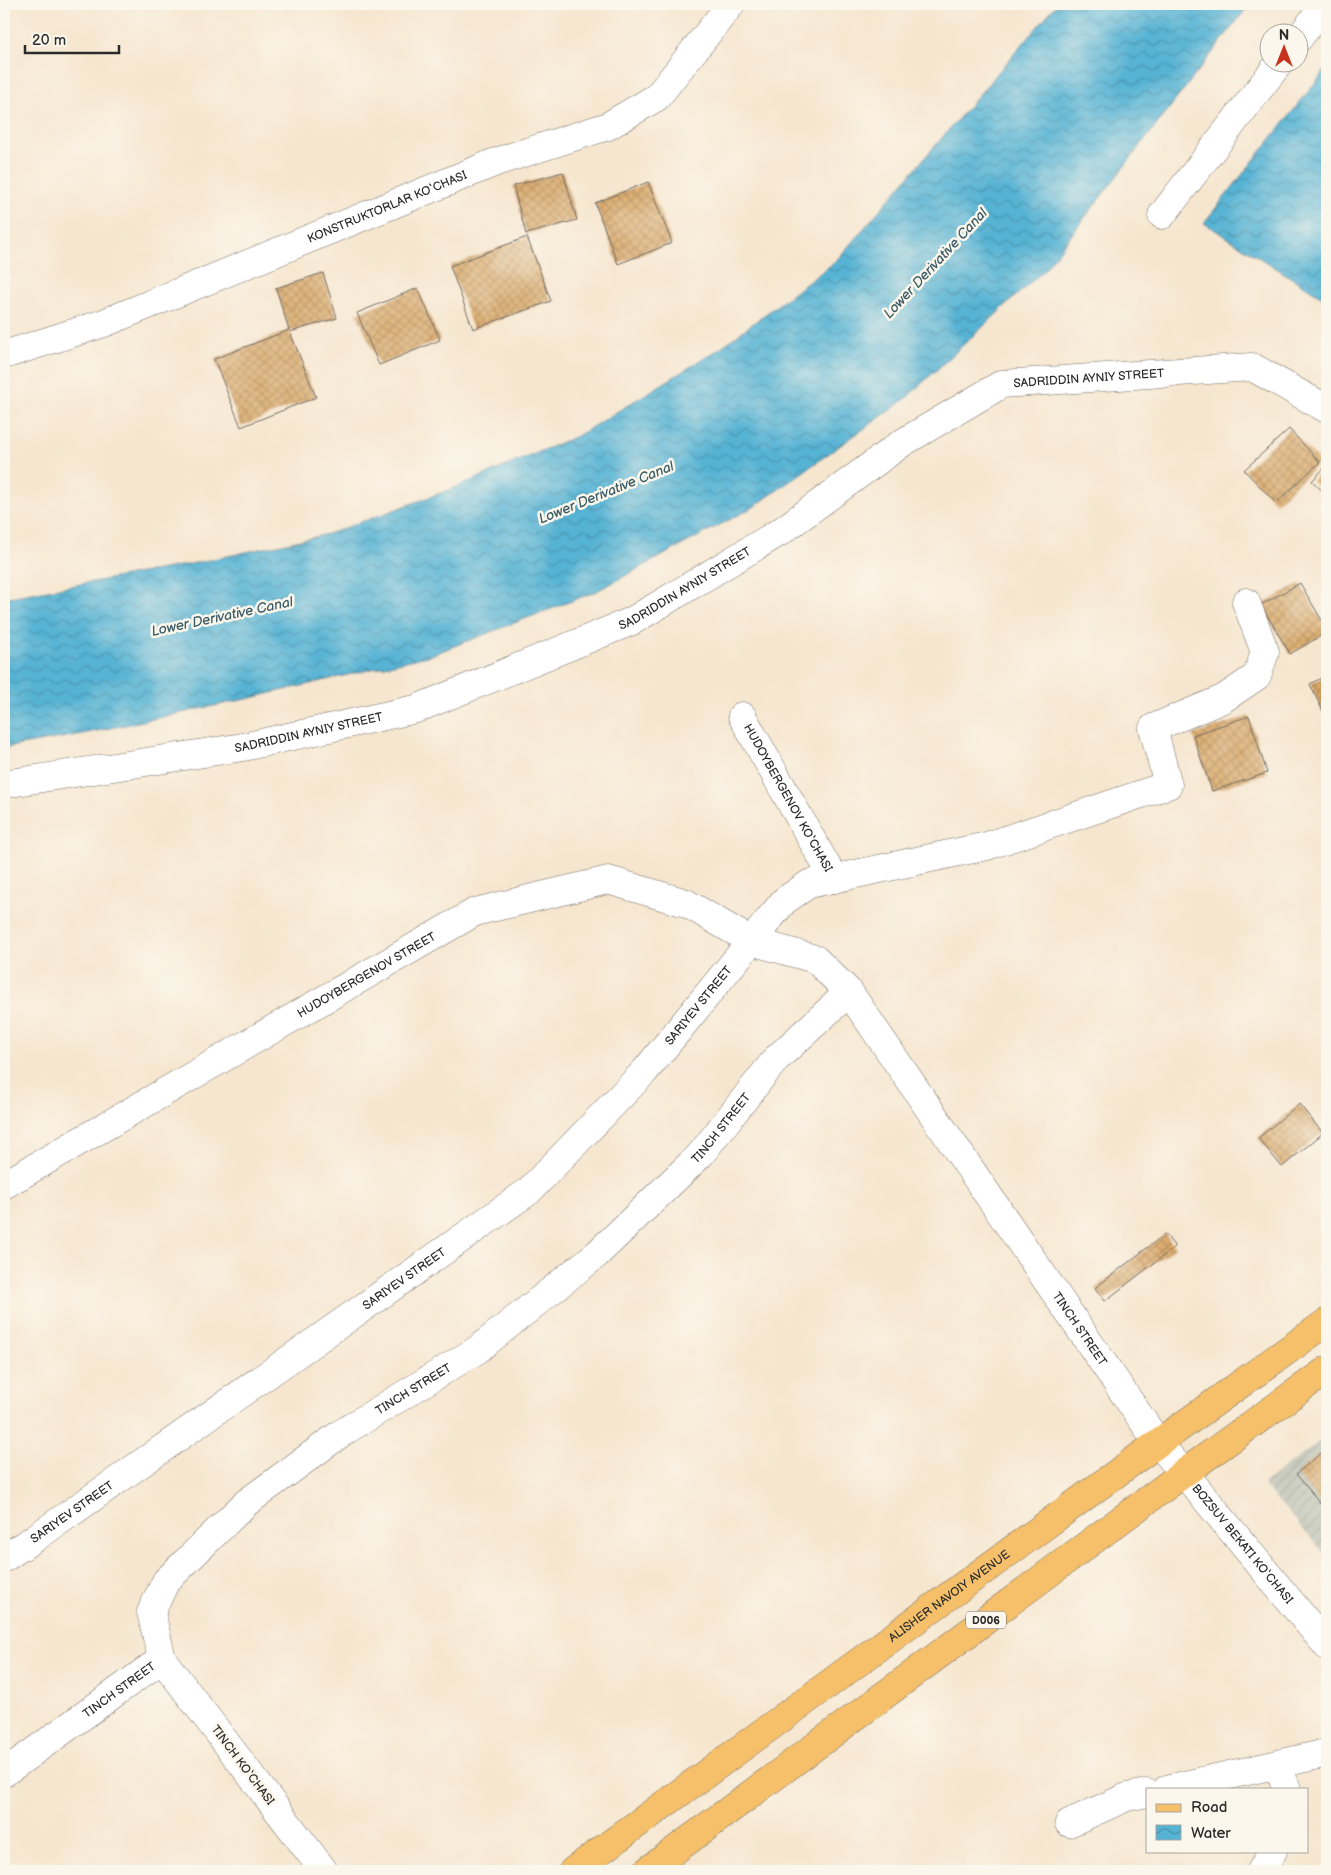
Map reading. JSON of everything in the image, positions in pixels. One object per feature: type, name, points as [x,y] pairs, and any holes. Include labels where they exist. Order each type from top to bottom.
[{"type":"main road","name":"ALISHER NAVOIY AVENUE","points":[[573,1871],[1158,1443],[1327,1322]]},
{"type":"main road","name":"D006","points":[[647,1871],[1184,1473],[1327,1370]]},
{"type":"street","name":"KONSTRUKTORLAR KO‘CHASI","points":[[4,355],[104,323],[496,162],[608,126],[657,97],[731,4]]},
{"type":"street","points":[[1308,26],[1326,4]]},
{"type":"street","points":[[1162,215],[1272,72]]},
{"type":"street","name":"SADRIDDIN AYNIY STREET","points":[[4,784],[243,747],[416,709],[632,621],[783,530],[902,443],[1002,384],[1252,367],[1327,408]]},
{"type":"street","name":"SARIYEV STREET","points":[[4,1558],[530,1191],[645,1071],[784,901],[809,884],[987,846],[1168,785],[1153,728],[1223,699],[1257,676],[1265,652],[1246,602]]},
{"type":"street","name":"HUDOYBERGENOV KO‘CHASI","points":[[742,716],[834,879]]},
{"type":"street","name":"HUDOYBERGENOV STREET","points":[[4,1185],[475,912],[608,880],[686,903],[751,941]]},
{"type":"street","name":"TINCH STREET","points":[[751,941],[814,959],[849,992],[1158,1443]]},
{"type":"street","name":"TINCH STREET","points":[[4,1774],[162,1659],[151,1612],[166,1581],[246,1503],[340,1434],[477,1350],[597,1254],[700,1155],[776,1059],[849,992]]},
{"type":"street","name":"BOZSUV BEKATI KO‘CHASI","points":[[1158,1443],[1327,1646]]},
{"type":"street","name":"TINCH KO‘CHASI","points":[[162,1659],[324,1871]]},
{"type":"street","points":[[1177,1788],[1282,1777],[1327,1753]]},
{"type":"street","points":[[1069,1823],[1127,1797],[1146,1793]]},
{"type":"street","points":[[1261,1871],[1272,1852]]},
{"type":"shaded area","points":[[1327,1436],[1327,1556],[1263,1484]]},
{"type":"water","name":"Lower Derivative Canal","points":[[1057,4],[1250,4],[1045,269],[903,401],[755,506],[595,592],[431,655],[251,698],[73,736],[4,748],[4,598],[191,564],[328,534],[457,487],[579,435],[716,351],[835,262]]},
{"type":"water","points":[[1327,68],[1327,300],[1204,223]]},
{"type":"building","points":[[563,172],[577,220],[526,234],[513,186]]},
{"type":"building","points":[[648,182],[672,243],[618,264],[595,203]]},
{"type":"building","points":[[527,237],[551,301],[473,329],[450,266]]},
{"type":"building","points":[[323,273],[337,318],[290,332],[316,397],[241,427],[214,359],[289,330],[276,288]]},
{"type":"building","points":[[418,288],[440,340],[379,365],[357,313]]},
{"type":"building","points":[[1289,429],[1320,462],[1276,503],[1244,470]]},
{"type":"building","points":[[1327,465],[1327,495],[1312,481]]},
{"type":"building","points":[[1300,583],[1327,632],[1290,654],[1261,605]]},
{"type":"building","points":[[1327,675],[1327,720],[1310,684]]},
{"type":"building","points":[[1249,716],[1267,773],[1212,791],[1193,735]]},
{"type":"building","points":[[1299,1104],[1323,1133],[1282,1167],[1258,1138]]},
{"type":"building","points":[[1165,1234],[1175,1247],[1105,1301],[1095,1288]]},
{"type":"building","points":[[1327,1448],[1327,1511],[1296,1474]]}]
